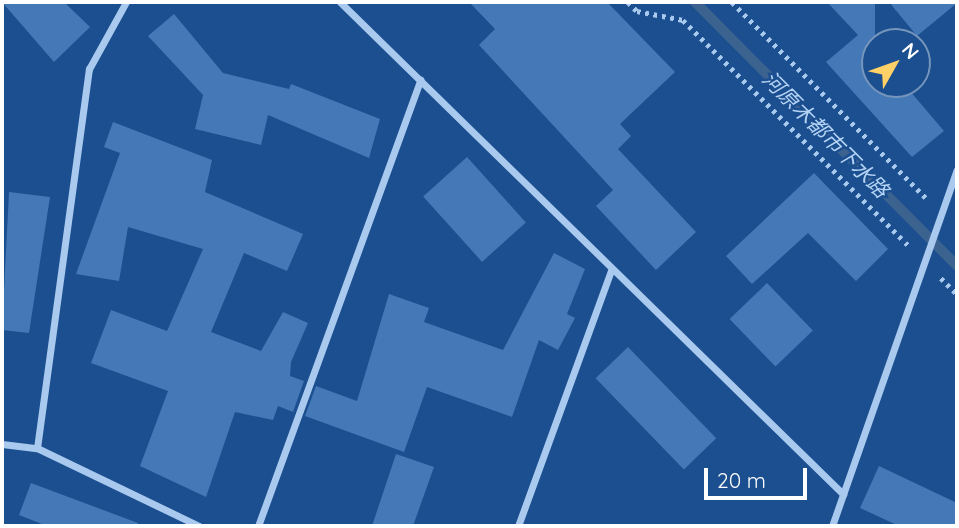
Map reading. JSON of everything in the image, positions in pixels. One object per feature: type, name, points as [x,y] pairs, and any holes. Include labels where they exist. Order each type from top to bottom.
[{"type":"street","points":[[37,448],[89,69],[126,2]]},
{"type":"street","points":[[340,2],[843,494]]},
{"type":"street","points":[[258,526],[420,80]]},
{"type":"street","points":[[832,526],[957,170]]},
{"type":"street","points":[[518,526],[611,270]]},
{"type":"street","points":[[2,444],[37,448],[199,526]]},
{"type":"path","points":[[628,2],[637,11],[683,20],[957,295]]},
{"type":"path","points":[[732,2],[942,214]]},
{"type":"building","points":[[2,2],[64,2],[90,27],[54,62]]},
{"type":"building","points":[[469,2],[607,2],[675,72],[620,124],[631,136],[618,149],[696,232],[656,270],[596,206],[613,190],[479,45],[495,29]]},
{"type":"building","points":[[827,2],[875,2],[875,28],[861,28],[861,98],[916,98],[944,131],[912,157],[826,62],[858,35]]},
{"type":"building","points":[[889,2],[957,2],[927,28],[910,28]]},
{"type":"building","points":[[174,14],[223,73],[289,89],[291,84],[380,119],[369,158],[268,115],[261,145],[195,129],[203,95],[148,36]]},
{"type":"building","points":[[113,122],[212,160],[205,192],[303,234],[287,271],[244,253],[211,332],[261,351],[283,312],[308,323],[291,362],[290,376],[304,381],[293,412],[278,406],[273,420],[235,412],[206,497],[140,466],[168,391],[91,363],[111,310],[167,331],[203,249],[128,227],[119,281],[76,274],[120,153],[104,147]]},
{"type":"building","points":[[467,157],[526,222],[482,262],[423,196]]},
{"type":"building","points":[[814,173],[888,249],[856,281],[808,233],[752,284],[726,256]]},
{"type":"building","points":[[9,192],[50,197],[29,333],[2,330]]},
{"type":"building","points":[[554,253],[585,269],[567,314],[575,318],[558,350],[539,340],[512,417],[427,387],[404,452],[305,416],[316,386],[357,401],[389,294],[429,308],[424,322],[503,350]]},
{"type":"building","points":[[767,283],[813,330],[775,367],[730,319]]},
{"type":"building","points":[[628,347],[716,438],[684,470],[596,378]]},
{"type":"building","points":[[396,454],[434,467],[413,526],[372,526]]},
{"type":"building","points":[[879,466],[957,503],[957,526],[899,526],[860,508]]},
{"type":"building","points":[[31,483],[138,523],[138,526],[47,526],[19,515]]},
{"type":"waterway","name":"河原木都市下水路","points":[[695,2],[957,266]]}]
